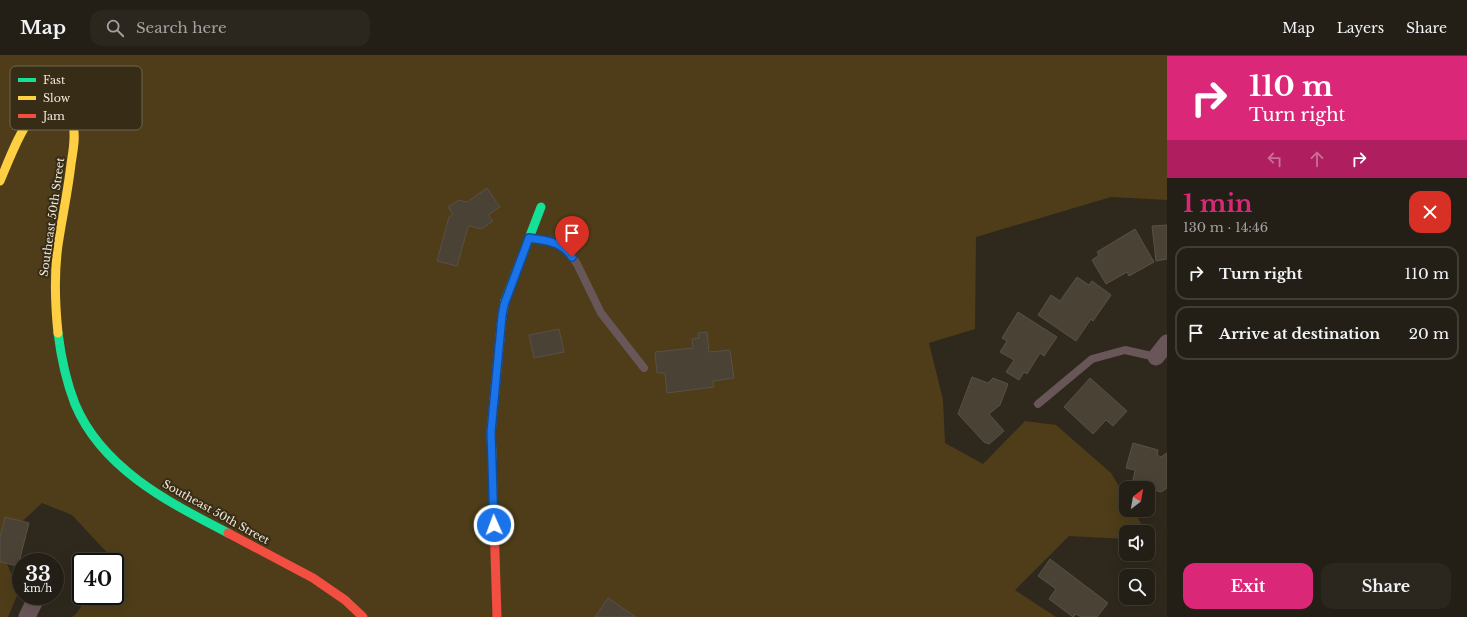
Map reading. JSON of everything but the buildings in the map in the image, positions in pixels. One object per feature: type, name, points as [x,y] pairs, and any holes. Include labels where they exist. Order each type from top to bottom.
[{"type":"street","name":"Southeast 50th Street","points":[[0,181],[23,130]]},
{"type":"street","name":"Southeast 50th Street","points":[[73,130],[73,152],[57,259],[55,299],[63,370],[74,402],[87,426],[100,445],[123,467],[151,490],[177,506],[315,580],[344,599],[362,617]]},
{"type":"street","points":[[497,617],[491,432],[504,305],[541,207]]},
{"type":"street","points":[[1156,357],[1167,343]]},
{"type":"street","points":[[27,617],[33,605]]},
{"type":"lane","points":[[529,238],[552,241],[567,249],[577,264],[601,313],[644,368]]},
{"type":"lane","points":[[1038,404],[1092,359],[1125,350],[1156,357]]},
{"type":"shaded area","points":[[0,56],[1167,56],[1167,200],[1111,197],[976,237],[975,329],[929,343],[943,400],[945,443],[983,464],[1025,421],[1056,425],[1111,473],[1119,486],[1119,517],[1137,517],[1142,525],[1119,525],[1119,539],[1069,536],[1015,590],[1056,617],[72,617],[82,605],[124,605],[124,553],[107,553],[72,515],[42,503],[0,542]]},
{"type":"shaded area","points":[[0,548],[12,575],[13,605],[8,617],[0,617]]},
{"type":"traffic: fast","points":[[505,301],[541,207]]},
{"type":"traffic: fast","points":[[58,333],[64,369],[75,404],[87,427],[102,447],[140,482],[183,509],[228,533]]},
{"type":"traffic: slow","points":[[0,181],[10,156],[23,130]]},
{"type":"traffic: slow","points":[[58,333],[55,289],[56,267],[73,149],[74,130]]},
{"type":"traffic: slow","points":[[492,458],[491,432],[502,316],[505,301]]},
{"type":"traffic: jam","points":[[492,458],[497,617]]},
{"type":"traffic: jam","points":[[228,533],[313,578],[345,600],[363,617]]},
{"type":"route","points":[[494,525],[491,432],[504,305],[529,238],[552,241],[567,249],[572,257]]}]
